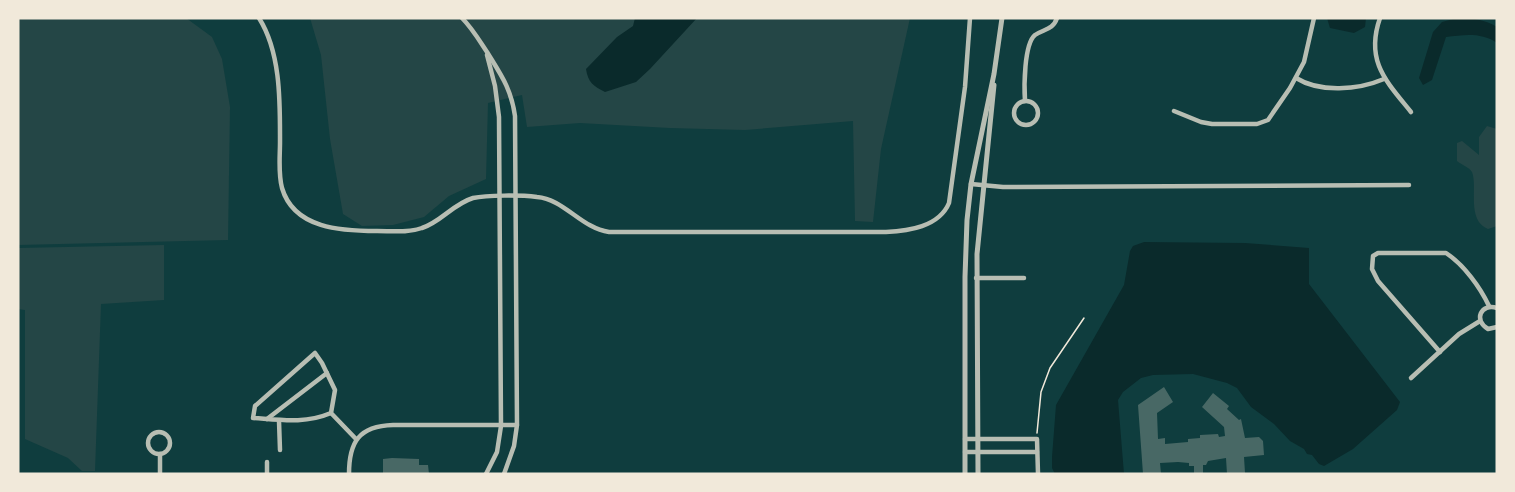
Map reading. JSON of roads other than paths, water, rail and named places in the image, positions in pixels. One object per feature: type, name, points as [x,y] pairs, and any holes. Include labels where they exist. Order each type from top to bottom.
[{"type":"street","points":[[259,18],[273,52],[280,111],[282,188],[290,204],[304,218],[341,231],[415,230],[435,222],[452,208],[471,199],[545,198],[590,227],[609,232],[886,232],[924,225],[940,217],[949,203],[965,87],[970,18]]},
{"type":"street","points":[[462,18],[502,74],[514,106],[516,126],[517,425],[514,446],[504,474]]},
{"type":"street","points":[[965,474],[967,220],[971,184],[994,74],[1002,18]]},
{"type":"street","points":[[1025,101],[1026,66],[1030,43],[1035,36],[1050,29],[1057,18]]},
{"type":"street","points":[[1174,111],[1206,123],[1261,123],[1272,116],[1296,78],[1308,50],[1314,18]]},
{"type":"street","points":[[1380,18],[1375,45],[1377,62],[1384,79],[1411,112]]},
{"type":"street","points":[[486,474],[496,452],[501,426],[499,117],[487,52]]},
{"type":"street","points":[[978,474],[977,237],[994,95],[994,74]]},
{"type":"street","points":[[1296,78],[1306,84],[1322,87],[1368,85],[1384,79]]},
{"type":"street","points":[[1025,101],[1035,105],[1037,114],[1033,122],[1026,124],[1019,122],[1014,115],[1015,107],[1025,101]]},
{"type":"street","points":[[971,184],[1003,188],[1409,185]]},
{"type":"street","points":[[1440,352],[1378,281],[1372,268],[1374,256],[1378,254],[1446,253],[1453,257],[1477,285],[1489,306],[1497,308]]},
{"type":"street","points":[[976,278],[1023,278]]},
{"type":"street","points":[[1480,321],[1481,312],[1489,306]]},
{"type":"street","points":[[1480,321],[1488,329],[1497,327]]},
{"type":"street","points":[[1411,378],[1459,334],[1480,321]]},
{"type":"street","points":[[315,353],[335,390],[331,412],[318,419],[290,422],[254,418],[255,406],[315,353]]},
{"type":"street","points":[[267,420],[327,373]]},
{"type":"street","points":[[331,412],[356,440]]},
{"type":"street","points":[[279,421],[280,450]]},
{"type":"street","points":[[349,474],[350,454],[356,440],[368,430],[384,425],[517,425]]},
{"type":"street","points":[[158,432],[167,435],[170,441],[169,448],[160,454],[152,451],[148,442],[152,434],[158,432]]},
{"type":"street","points":[[965,439],[1037,439],[1038,474]]},
{"type":"street","points":[[965,452],[1037,452]]},
{"type":"street","points":[[160,454],[160,474]]},
{"type":"street","points":[[267,462],[267,474]]}]
